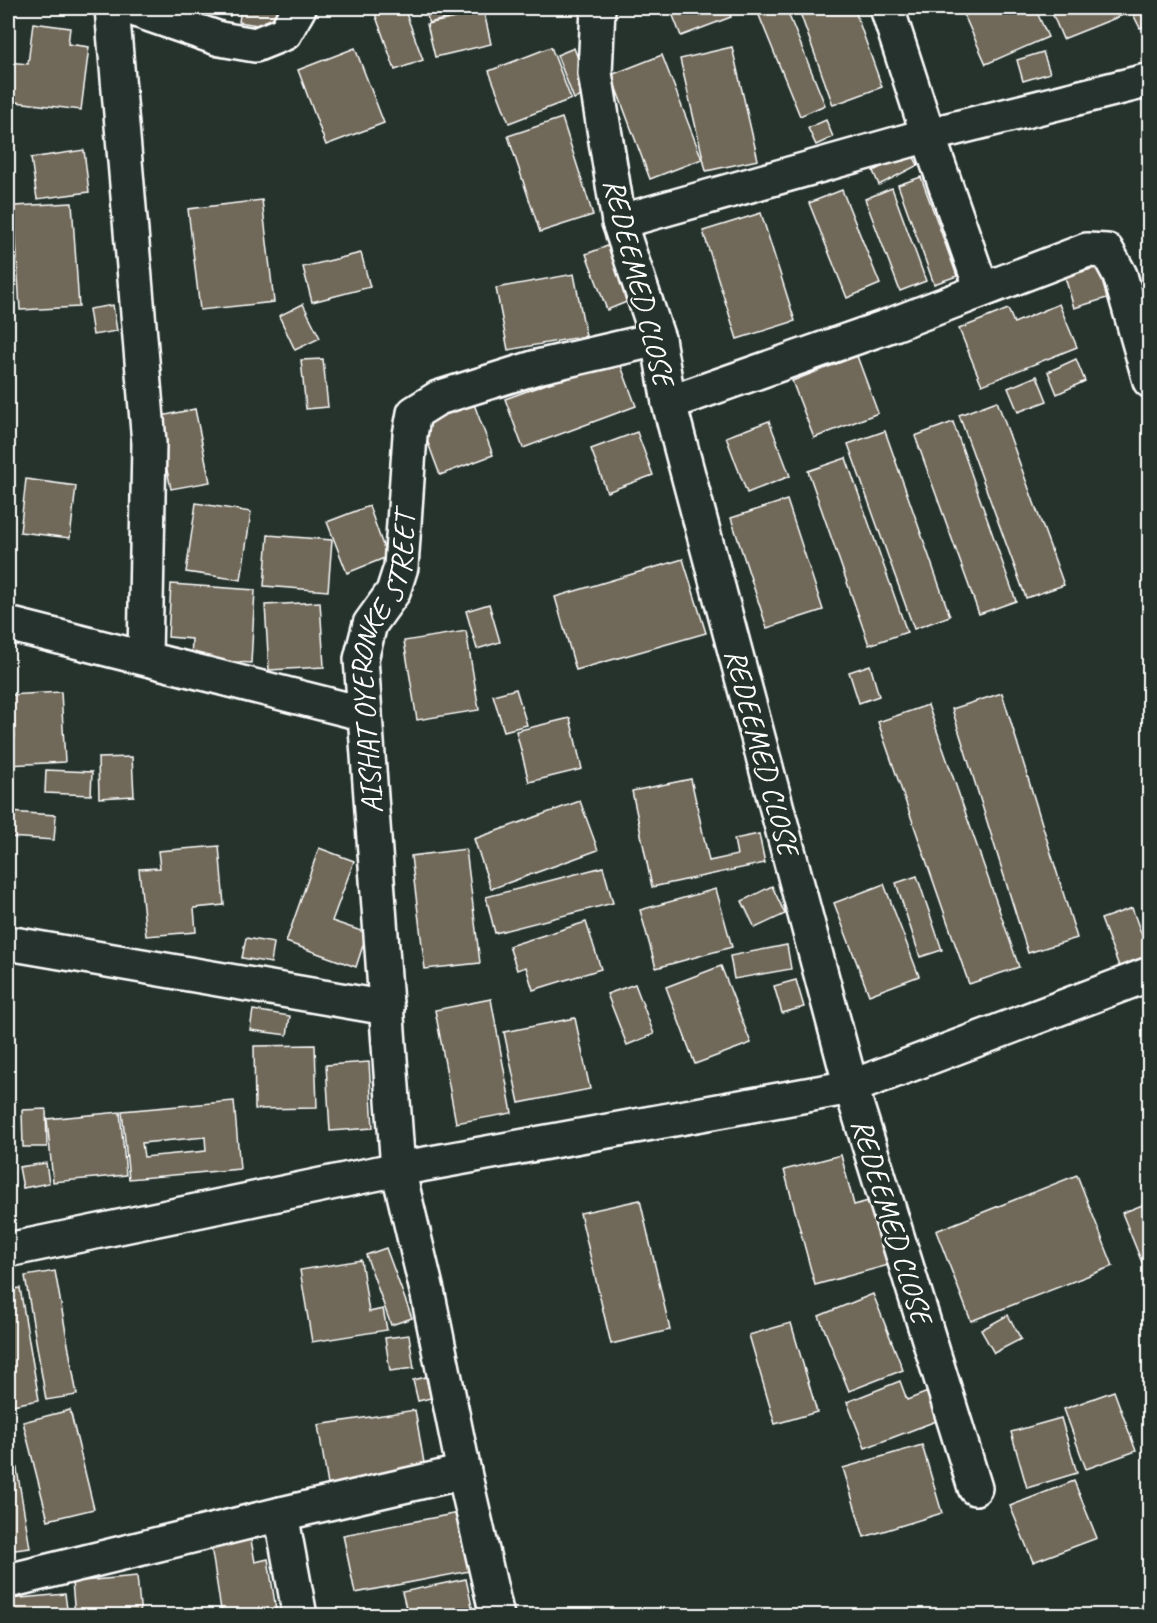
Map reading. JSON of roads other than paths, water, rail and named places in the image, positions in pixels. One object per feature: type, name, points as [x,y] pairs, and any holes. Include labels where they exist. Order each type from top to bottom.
[{"type":"street","points":[[112,8],[149,443],[145,658]]},
{"type":"street","points":[[130,8],[220,39],[255,45],[285,33],[299,8]]},
{"type":"street","name":"REDEEMED CLOSE","points":[[598,8],[595,73],[619,222],[658,339],[669,403],[851,1087],[975,1488]]},
{"type":"street","points":[[887,8],[982,290]]},
{"type":"street","points":[[619,222],[928,135],[1149,80]]},
{"type":"street","points":[[669,403],[894,324],[1087,250],[1107,251],[1120,275],[1149,381]]},
{"type":"street","name":"AISHAT OYERONKE STREET","points":[[497,1616],[464,1472],[428,1295],[398,1169],[361,659],[370,624],[393,592],[401,567],[410,435],[414,413],[438,398],[537,367],[658,339]]},
{"type":"street","points":[[8,624],[365,714]]},
{"type":"street","points":[[8,943],[387,1008]]},
{"type":"street","points":[[8,1250],[398,1169],[851,1087],[1149,976]]},
{"type":"street","points":[[8,1581],[464,1472]]},
{"type":"street","points":[[281,1514],[300,1616]]}]
